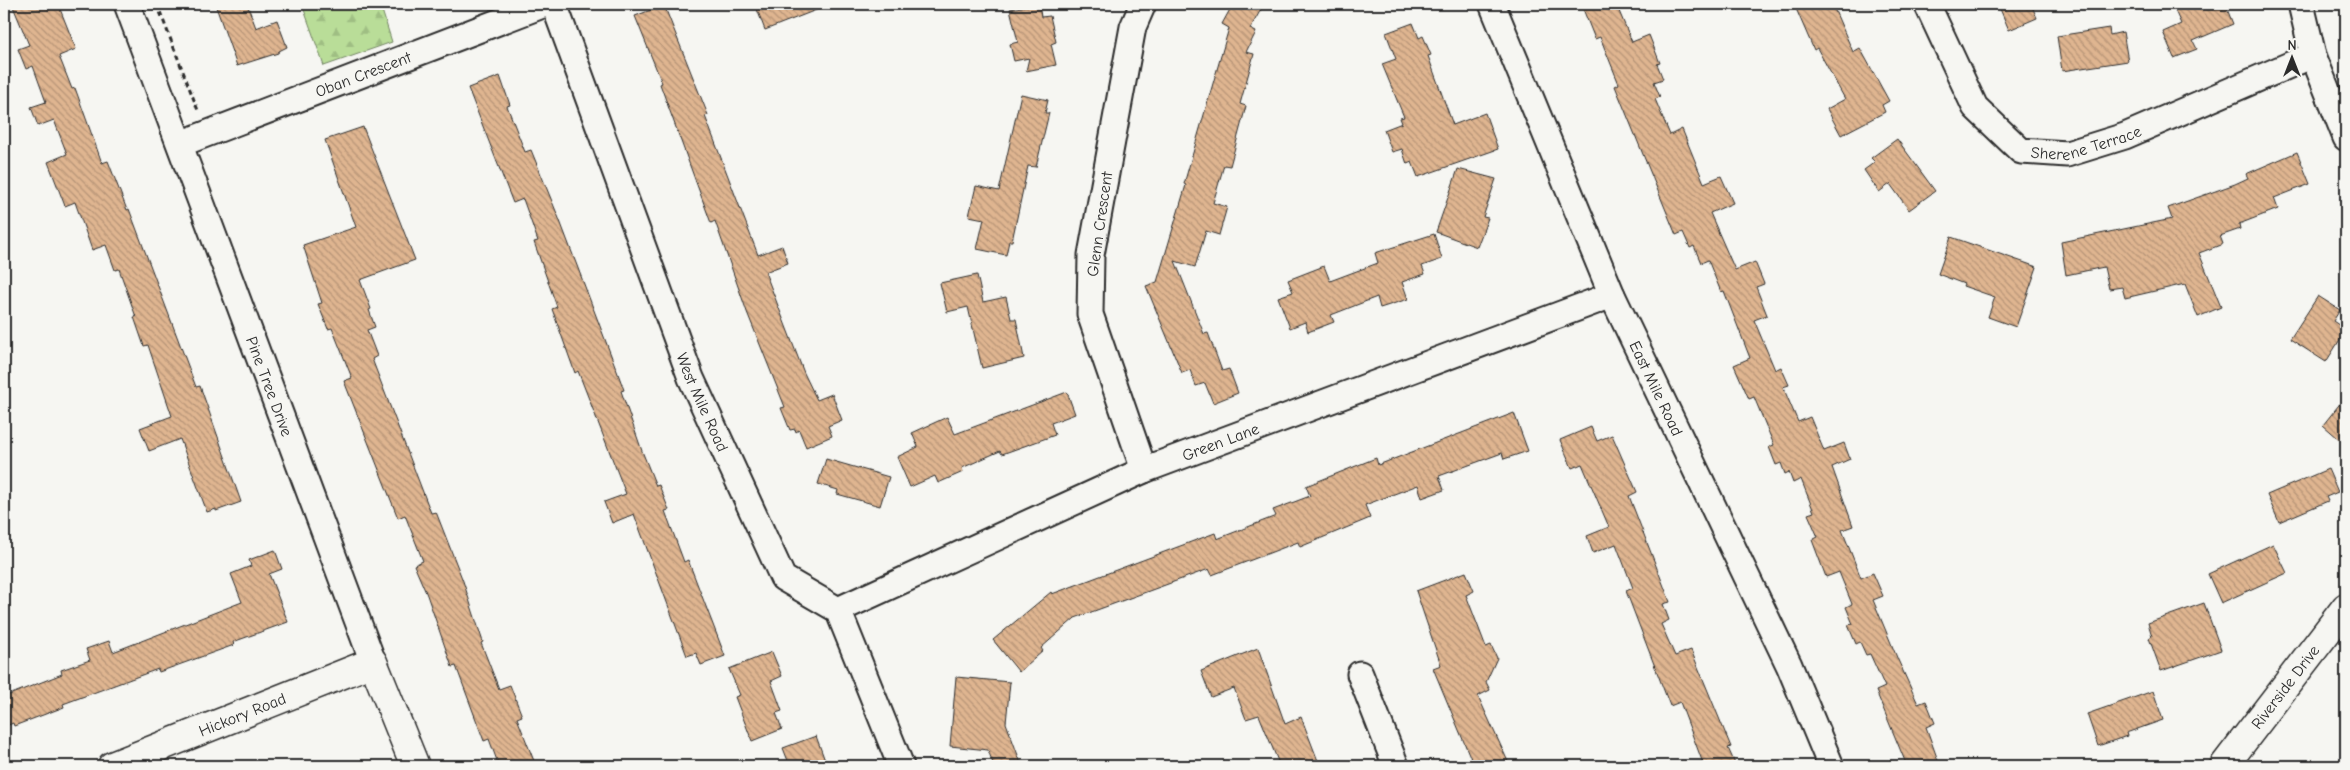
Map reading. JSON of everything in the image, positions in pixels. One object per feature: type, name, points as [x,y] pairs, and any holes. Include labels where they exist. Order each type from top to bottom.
[{"type":"street","name":"Pine Tree Drive","points":[[127,4],[373,662],[415,766]]},
{"type":"street","name":"Oban Crescent","points":[[180,144],[545,4]]},
{"type":"street","name":"West Mile Road","points":[[554,4],[691,378],[783,578],[838,610]]},
{"type":"street","points":[[1125,4],[1133,27]]},
{"type":"street","name":"Glenn Crescent","points":[[1143,4],[1133,27],[1092,255],[1090,314],[1144,470]]},
{"type":"street","name":"East Mile Road","points":[[1492,4],[1612,295],[1789,665],[1830,766]]},
{"type":"street","name":"Sherene Terrace","points":[[1927,4],[1975,107],[2021,151],[2067,154],[2125,136],[2313,55]]},
{"type":"street","points":[[2301,4],[2313,55],[2346,138]]},
{"type":"street","name":"Green Lane","points":[[838,610],[1144,470],[1612,295]]},
{"type":"street","name":"Riverside Drive","points":[[2224,766],[2346,607]]},
{"type":"street","points":[[838,610],[901,766]]},
{"type":"street","name":"Hickory Road","points":[[112,766],[373,662]]},
{"type":"street","points":[[1360,674],[1396,766]]},
{"type":"path","points":[[157,4],[202,120]]},
{"type":"green space","points":[[302,4],[380,4],[392,42],[324,66]]},
{"type":"building","points":[[12,4],[58,4],[76,49],[59,56],[72,89],[75,88],[102,163],[108,161],[127,210],[129,209],[196,387],[200,386],[241,502],[216,511],[216,509],[207,512],[180,439],[149,451],[140,428],[172,416],[148,345],[144,346],[119,269],[115,270],[106,245],[92,250],[75,202],[65,206],[48,162],[67,154],[54,120],[38,126],[31,107],[46,102],[33,66],[26,69],[18,49],[29,45]]},
{"type":"building","points":[[215,4],[247,4],[256,28],[277,20],[287,47],[278,53],[237,66]]},
{"type":"building","points":[[755,4],[828,4],[829,5],[765,30]]},
{"type":"building","points":[[1039,4],[1041,17],[1050,16],[1056,42],[1051,44],[1056,65],[1026,71],[1029,58],[1014,61],[1010,44],[1018,42],[1010,9]]},
{"type":"building","points":[[1233,4],[1264,4],[1250,29],[1256,32],[1246,52],[1254,54],[1240,104],[1246,106],[1230,166],[1224,165],[1213,203],[1227,207],[1219,235],[1206,231],[1195,267],[1175,261],[1204,334],[1208,333],[1222,371],[1229,369],[1238,393],[1213,403],[1205,383],[1196,386],[1190,370],[1182,373],[1146,286],[1157,282],[1229,28],[1222,24]]},
{"type":"building","points":[[1581,4],[1616,4],[1632,42],[1649,35],[1660,63],[1657,64],[1663,79],[1654,82],[1660,97],[1655,99],[1670,135],[1682,129],[1704,183],[1721,176],[1733,203],[1710,213],[1735,270],[1755,262],[1764,284],[1756,287],[1767,315],[1754,320],[1775,370],[1781,367],[1789,385],[1783,387],[1798,422],[1810,417],[1824,451],[1844,443],[1850,459],[1832,467],[1853,526],[1842,530],[1861,578],[1873,573],[1883,596],[1873,600],[1918,704],[1926,701],[1935,723],[1926,727],[1940,766],[1907,766],[1876,691],[1885,687],[1870,654],[1866,655],[1860,642],[1856,644],[1848,625],[1853,624],[1846,607],[1852,604],[1839,572],[1826,577],[1812,540],[1818,537],[1808,514],[1814,512],[1801,479],[1793,483],[1789,472],[1785,474],[1781,463],[1776,465],[1769,447],[1774,445],[1754,397],[1749,399],[1734,365],[1750,358],[1724,291],[1721,292],[1708,260],[1701,263],[1694,246],[1690,248],[1683,232],[1676,235],[1615,86],[1619,84],[1600,37],[1595,39]]},
{"type":"building","points":[[1794,4],[1832,4],[1853,52],[1860,48],[1889,101],[1882,105],[1885,112],[1841,135],[1827,109],[1845,99],[1817,48],[1814,50]]},
{"type":"building","points":[[1998,4],[2031,4],[2037,18],[2009,30]]},
{"type":"building","points":[[2172,4],[2225,4],[2233,24],[2193,41],[2197,49],[2174,58],[2163,32],[2181,24]]},
{"type":"building","points":[[664,5],[708,115],[705,116],[758,255],[782,246],[788,263],[765,272],[804,373],[817,400],[832,394],[842,420],[828,426],[832,436],[806,447],[799,430],[796,432],[795,429],[790,430],[781,408],[785,407],[747,312],[715,221],[711,223],[660,84],[662,83],[635,16]]},
{"type":"building","points":[[1413,23],[1419,38],[1423,36],[1431,55],[1428,56],[1453,125],[1485,113],[1498,149],[1418,177],[1412,162],[1407,164],[1402,149],[1392,152],[1384,130],[1402,123],[1400,118],[1404,117],[1382,64],[1396,59],[1386,33]]},
{"type":"building","points":[[2109,28],[2110,35],[2123,32],[2128,61],[2062,71],[2057,36]]},
{"type":"building","points":[[500,76],[510,105],[507,106],[525,152],[531,150],[560,221],[624,390],[621,391],[642,451],[656,486],[659,485],[669,510],[665,511],[684,562],[688,560],[725,656],[701,665],[696,653],[687,656],[634,514],[612,523],[604,502],[626,494],[578,371],[575,373],[552,309],[557,307],[534,242],[538,241],[523,199],[513,203],[468,88]]},
{"type":"building","points":[[1021,94],[1048,100],[1045,113],[1049,113],[1036,167],[1028,166],[1012,241],[1009,241],[1006,255],[977,249],[984,219],[969,216],[976,186],[999,191]]},
{"type":"building","points":[[363,127],[415,260],[360,280],[371,309],[369,310],[375,327],[367,330],[377,356],[372,359],[431,513],[436,512],[463,581],[483,642],[481,643],[499,689],[510,685],[522,716],[517,718],[536,766],[499,766],[489,739],[484,741],[456,666],[452,667],[427,595],[414,565],[423,561],[405,515],[398,518],[344,381],[352,378],[332,328],[328,329],[318,304],[322,303],[303,245],[356,227],[325,140]]},
{"type":"building","points":[[1897,139],[1935,191],[1909,210],[1890,184],[1879,192],[1864,170],[1875,162],[1871,158]]},
{"type":"building","points":[[2297,152],[2310,184],[2274,198],[2278,209],[2239,224],[2240,229],[2220,236],[2223,244],[2199,253],[2221,307],[2198,317],[2185,284],[2125,298],[2122,287],[2109,289],[2104,267],[2066,275],[2061,242],[2172,219],[2168,208],[2235,184],[2248,178],[2246,174]]},
{"type":"building","points":[[1458,169],[1496,179],[1483,217],[1488,218],[1477,247],[1436,232]]},
{"type":"building","points":[[1434,234],[1442,259],[1422,266],[1425,274],[1402,282],[1408,299],[1380,308],[1377,297],[1331,315],[1334,322],[1308,332],[1305,322],[1290,328],[1278,297],[1293,292],[1288,280],[1324,266],[1330,281],[1378,263],[1375,253]]},
{"type":"building","points":[[1951,237],[2037,267],[2016,327],[1988,317],[1995,297],[1963,286],[1964,284],[1938,274]]},
{"type":"building","points":[[977,275],[983,302],[1006,297],[1011,319],[1016,319],[1024,358],[982,368],[968,307],[947,312],[940,283]]},
{"type":"building","points":[[2318,296],[2340,310],[2333,321],[2346,330],[2326,362],[2290,339]]},
{"type":"building","points":[[1067,392],[1075,414],[1051,423],[1055,435],[1002,454],[1000,451],[962,468],[963,472],[938,483],[935,476],[910,487],[897,457],[918,447],[912,433],[947,417],[955,434]]},
{"type":"building","points":[[2346,396],[2346,445],[2323,425]]},
{"type":"building","points":[[1514,413],[1528,451],[1504,459],[1502,453],[1439,476],[1444,490],[1422,498],[1418,485],[1365,505],[1370,518],[1300,547],[1298,542],[1212,575],[1209,569],[1075,618],[1041,648],[1043,651],[1019,672],[993,640],[1051,592],[1052,594],[1215,533],[1217,539],[1276,516],[1273,510],[1310,496],[1306,486],[1376,458],[1378,465]]},
{"type":"building","points":[[1591,427],[1597,441],[1612,435],[1637,492],[1629,496],[1670,602],[1663,604],[1669,620],[1661,624],[1675,656],[1691,650],[1731,747],[1728,748],[1736,766],[1704,766],[1680,702],[1670,706],[1626,591],[1633,588],[1616,544],[1593,553],[1587,536],[1609,527],[1582,464],[1572,468],[1560,440]]},
{"type":"building","points":[[826,459],[889,477],[880,506],[837,494],[838,490],[818,484]]},
{"type":"building","points":[[2328,469],[2338,492],[2326,497],[2328,501],[2279,522],[2267,495]]},
{"type":"building","points":[[2273,544],[2287,573],[2221,603],[2208,574]]},
{"type":"building","points":[[275,550],[282,569],[269,574],[288,622],[233,642],[234,645],[159,672],[158,669],[63,704],[64,707],[14,726],[13,723],[4,727],[4,697],[62,674],[61,670],[90,660],[86,649],[109,641],[113,652],[242,602],[231,574],[251,566],[249,560]]},
{"type":"building","points":[[1466,572],[1474,591],[1466,595],[1486,647],[1491,645],[1497,658],[1486,682],[1490,690],[1478,696],[1510,766],[1474,766],[1433,668],[1441,665],[1416,591]]},
{"type":"building","points":[[2204,603],[2221,650],[2161,671],[2149,638],[2152,636],[2148,623]]},
{"type":"building","points":[[1258,648],[1285,724],[1301,717],[1320,766],[1280,766],[1259,715],[1246,719],[1234,688],[1211,697],[1201,671]]},
{"type":"building","points":[[772,652],[782,676],[771,681],[782,711],[776,713],[782,729],[752,741],[735,697],[740,695],[729,669]]},
{"type":"building","points":[[956,677],[1010,682],[1006,723],[1022,766],[994,766],[988,750],[950,746]]},
{"type":"building","points":[[2153,691],[2163,720],[2126,733],[2127,736],[2098,746],[2087,714]]},
{"type":"building","points":[[816,736],[827,766],[790,766],[783,748]]}]
